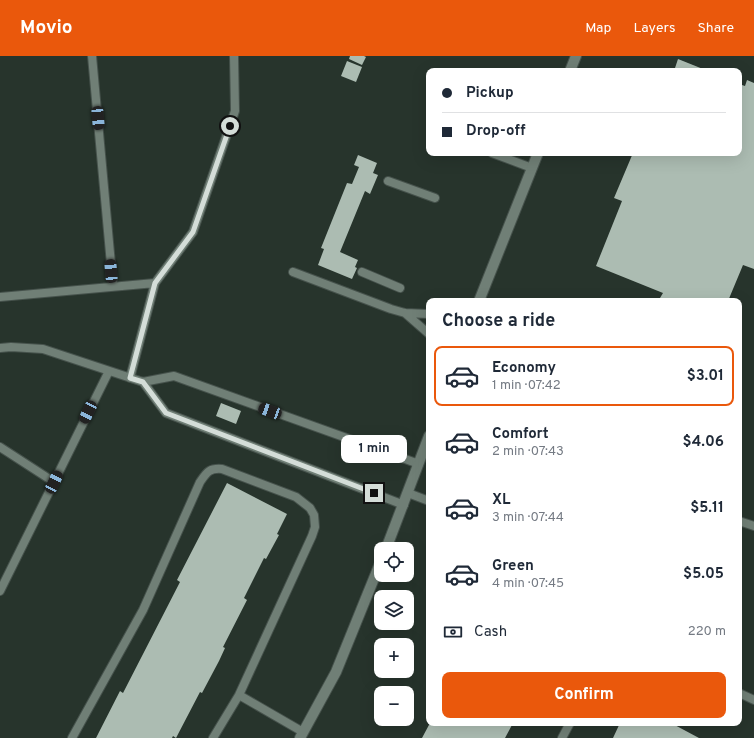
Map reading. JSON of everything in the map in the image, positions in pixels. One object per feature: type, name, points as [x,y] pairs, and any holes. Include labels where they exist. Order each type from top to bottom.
[{"type":"main road","points":[[571,68],[576,56]]},
{"type":"main road","points":[[480,298],[537,156]]},
{"type":"main road","points":[[389,542],[426,444]]},
{"type":"main road","points":[[302,735],[336,672],[374,578]]},
{"type":"lane","points":[[92,56],[113,286]]},
{"type":"lane","points":[[130,378],[155,283],[193,232],[235,111],[234,56]]},
{"type":"lane","points":[[500,156],[532,168]]},
{"type":"lane","points":[[388,181],[435,198]]},
{"type":"lane","points":[[293,272],[391,309],[405,313],[426,314]]},
{"type":"lane","points":[[362,272],[400,288]]},
{"type":"lane","points":[[0,297],[155,283]]},
{"type":"lane","points":[[405,313],[426,331]]},
{"type":"lane","points":[[0,348],[12,347],[43,349],[143,382],[174,376],[419,464]]},
{"type":"lane","points":[[0,591],[109,371]]},
{"type":"lane","points":[[143,382],[166,413],[404,505]]},
{"type":"lane","points":[[0,447],[54,482]]},
{"type":"lane","points":[[72,738],[143,610],[200,482],[208,471],[222,469],[296,498],[310,508],[314,515],[315,527],[239,695],[213,738]]},
{"type":"lane","points":[[408,493],[426,500]]},
{"type":"lane","points":[[742,521],[754,526]]},
{"type":"lane","points":[[742,694],[754,700]]},
{"type":"lane","points":[[239,695],[302,735]]},
{"type":"lane","points":[[562,738],[568,726]]},
{"type":"building","points":[[350,56],[366,57],[362,65],[349,59]]},
{"type":"building","points":[[678,59],[700,68],[675,68]]},
{"type":"building","points":[[347,61],[362,67],[356,82],[341,76]]},
{"type":"building","points":[[747,80],[754,83],[754,269],[743,265],[729,298],[660,298],[663,293],[596,266],[622,201],[614,198],[632,156],[742,156],[742,85],[745,86]]},
{"type":"building","points":[[358,155],[377,163],[373,173],[378,175],[370,194],[365,191],[340,252],[358,260],[355,267],[357,268],[352,279],[318,265],[324,249],[321,248],[347,183],[352,184],[359,167],[354,165]]},
{"type":"building","points":[[221,403],[241,411],[236,424],[216,416]]},
{"type":"building","points":[[227,483],[287,514],[277,534],[279,535],[266,559],[264,558],[244,598],[247,600],[223,647],[225,648],[219,661],[202,693],[200,692],[176,738],[173,736],[172,738],[96,738],[120,691],[123,693],[180,582],[177,580]]},
{"type":"building","points":[[428,726],[511,726],[505,738],[422,738]]},
{"type":"building","points":[[619,726],[677,726],[699,738],[613,738]]},
{"type":"route","points":[[230,126],[193,232],[155,283],[130,378],[143,382],[166,413],[374,493]]}]
